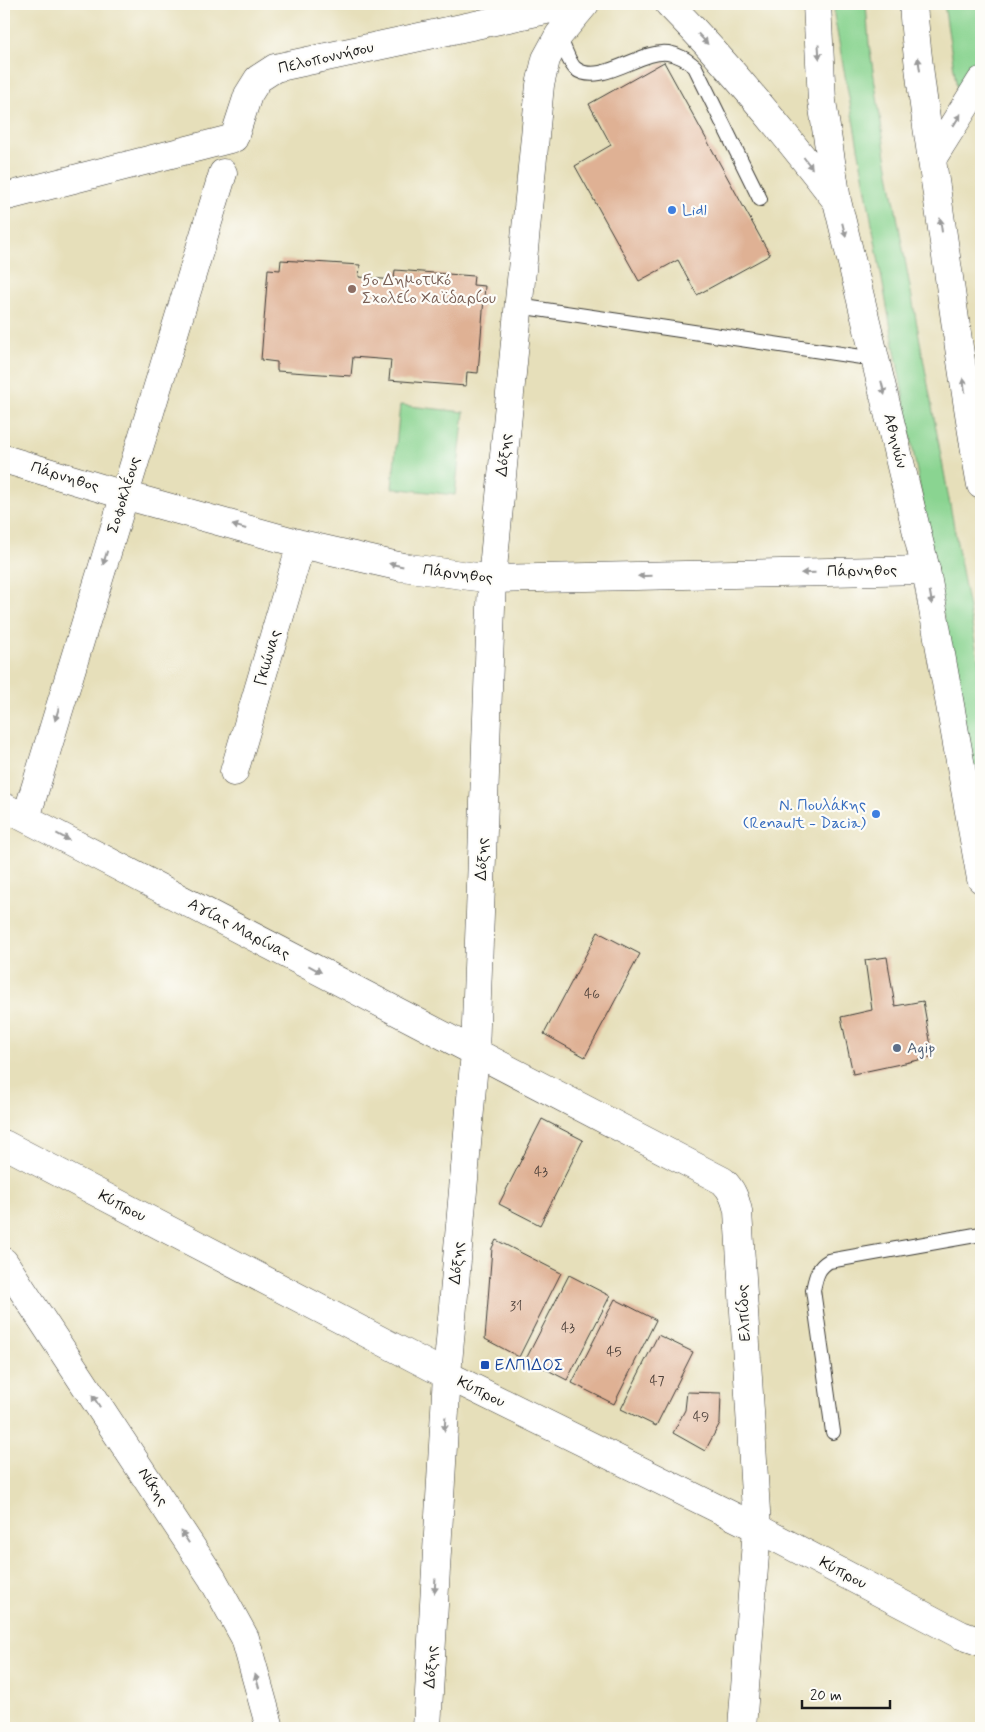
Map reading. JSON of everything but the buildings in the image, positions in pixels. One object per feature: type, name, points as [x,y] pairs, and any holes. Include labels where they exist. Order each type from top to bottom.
[{"type":"main road","name":"Πελοποννήσου","points":[[4,197],[234,138],[248,96],[258,80],[275,68],[574,4]]},
{"type":"main road","name":"Δόξης","points":[[427,1728],[447,1375],[475,1052],[492,580],[540,85],[546,60],[558,35],[586,4]]},
{"type":"main road","points":[[669,4],[705,41],[788,137],[837,201]]},
{"type":"main road","name":"Αθηνών","points":[[817,4],[822,101],[837,201],[926,570],[981,879]]},
{"type":"main road","points":[[913,4],[916,44],[968,414],[981,485]]},
{"type":"main road","points":[[932,159],[981,81]]},
{"type":"main road","name":"Σοφοκλέους","points":[[15,812],[124,495],[223,173]]},
{"type":"main road","name":"Πάρνηθος","points":[[4,459],[124,495],[301,544],[402,567],[492,580],[926,570]]},
{"type":"main road","name":"Γκιώνας","points":[[234,772],[301,544]]},
{"type":"main road","name":"Αγίας Μαρίνας","points":[[15,812],[475,1052]]},
{"type":"main road","name":"Ελπίδος","points":[[475,1052],[723,1181],[733,1192],[738,1210],[756,1528],[742,1728]]},
{"type":"main road","name":"Κύπρου","points":[[4,1144],[447,1375],[756,1528],[971,1638],[981,1654]]},
{"type":"main road","name":"Νίκης","points":[[4,1262],[212,1578],[245,1638],[270,1728]]},
{"type":"lane","points":[[558,35],[574,68],[585,74],[599,73],[666,52],[682,57],[695,67],[760,199]]},
{"type":"lane","points":[[518,306],[875,359]]},
{"type":"lane","points":[[833,1432],[813,1290],[817,1273],[821,1266],[829,1261],[981,1234]]},
{"type":"green space","points":[[835,4],[866,4],[869,44],[886,156],[981,674],[981,824],[834,15]]},
{"type":"green space","points":[[944,4],[981,4],[981,54],[958,95]]},
{"type":"green space","points":[[400,405],[464,412],[455,495],[392,488]]},
{"type":"place","name":"Lidl","points":[[672,210]]},
{"type":"place","name":"5ο Δημοτικό Σχολείο Χαϊδαρίου","points":[[352,289]]},
{"type":"place","name":"Ν. Πουλάκης (Renault - Dacia)","points":[[876,814]]},
{"type":"place","name":"Agip","points":[[897,1048]]},
{"type":"place","name":"ΕΛΠΙΔΟΣ","points":[[485,1365]]}]
